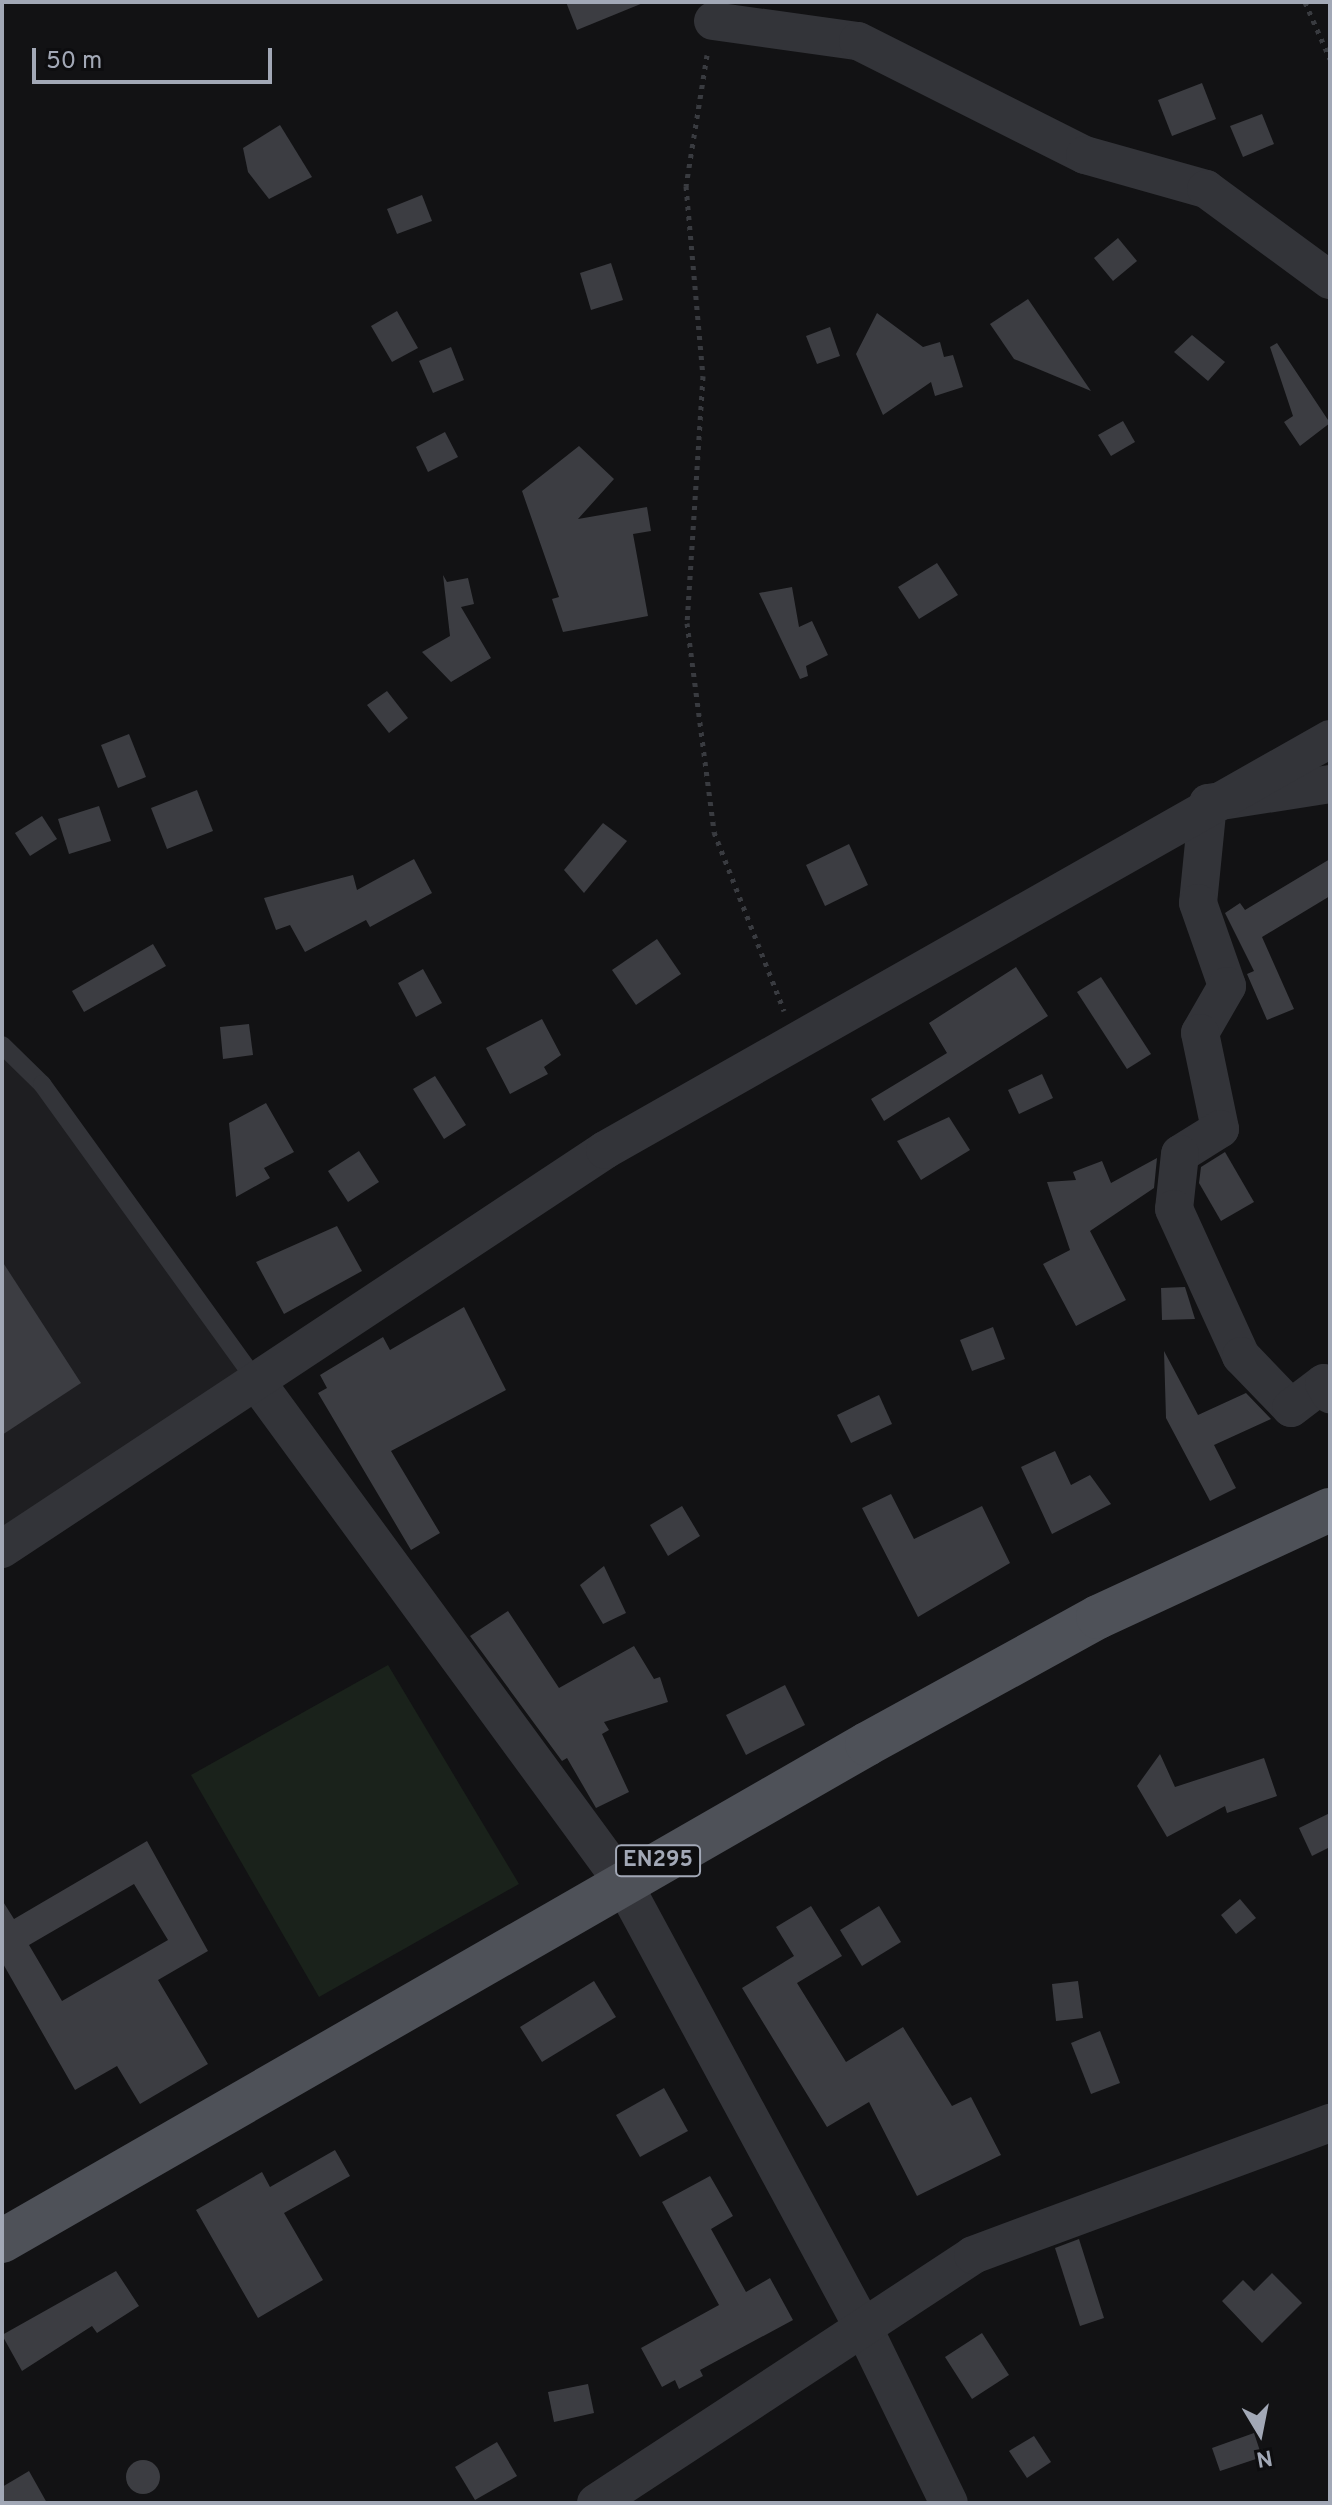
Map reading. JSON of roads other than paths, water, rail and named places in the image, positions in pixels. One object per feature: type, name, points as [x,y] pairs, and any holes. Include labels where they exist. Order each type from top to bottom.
[{"type":"main road","name":"EN295","points":[[2,2241],[622,1881],[1098,1617],[1330,1510]]},
{"type":"street","points":[[713,21],[858,41],[1085,155],[1206,189],[1330,280]]},
{"type":"street","points":[[2,1549],[258,1384],[605,1150],[1208,803],[1330,739]]},
{"type":"street","points":[[1208,803],[1330,784]]},
{"type":"street","points":[[1208,803],[1198,903],[1227,986],[1200,1033],[1220,1129],[1180,1154],[1174,1209],[1241,1356],[1291,1408],[1324,1383],[1330,1394]]},
{"type":"street","points":[[258,1384],[622,1881],[865,2331],[949,2503]]},
{"type":"street","points":[[596,2503],[865,2331],[973,2255],[1330,2123]]},
{"type":"lane","points":[[2,1045],[42,1084],[258,1384]]}]
